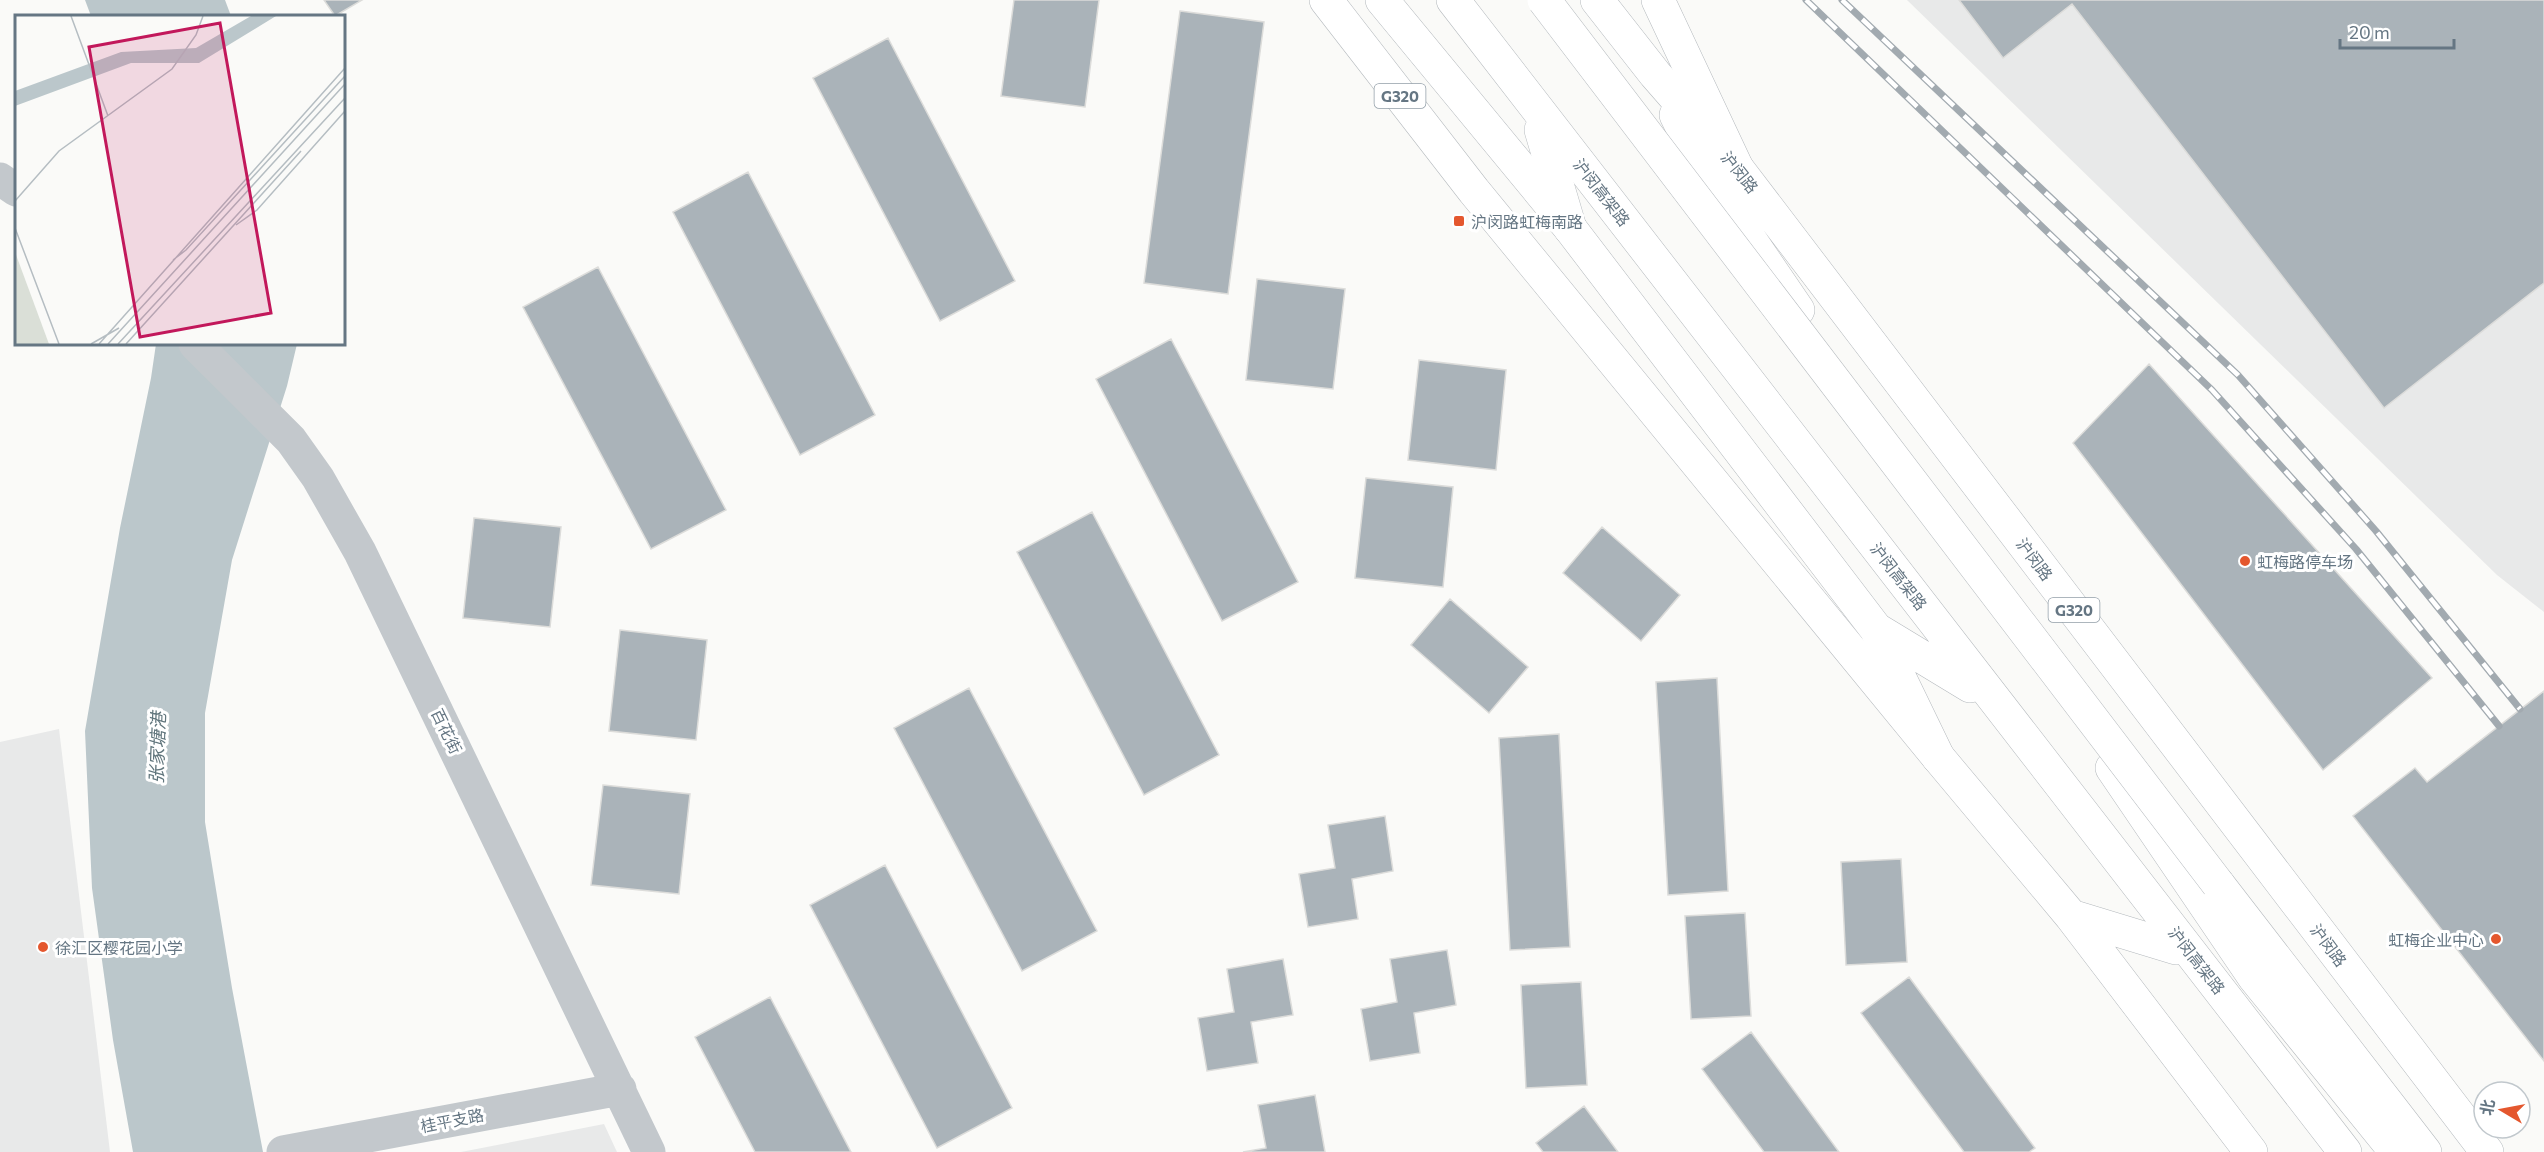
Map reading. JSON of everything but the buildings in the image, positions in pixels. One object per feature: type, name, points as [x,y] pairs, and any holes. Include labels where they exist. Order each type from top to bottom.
[{"type":"main road","name":"G320","points":[[1326,0],[1474,191],[1938,758],[2071,916],[2251,1152]]},
{"type":"main road","points":[[1382,0],[1570,228],[1876,629],[1938,758]]},
{"type":"main road","points":[[1439,0],[1970,687],[2176,948],[2343,1152]]},
{"type":"main road","name":"沪闵高架路","points":[[1453,0],[2343,1152]]},
{"type":"main road","points":[[1544,0],[2218,884],[2426,1152]]},
{"type":"main road","name":"沪闵路","points":[[1597,0],[1655,74],[1737,168],[2487,1152]]},
{"type":"main road","points":[[1658,0],[1737,168]]},
{"type":"main road","points":[[1655,74],[1704,172],[2254,977],[2396,1152]]},
{"type":"main road","points":[[1541,130],[1570,228]]},
{"type":"main road","points":[[1876,629],[1970,687]]},
{"type":"main road","points":[[2071,916],[2176,948]]},
{"type":"street","points":[[0,179],[15,189]]},
{"type":"street","name":"百花街","points":[[196,345],[291,440],[318,478],[360,552],[649,1152]]},
{"type":"street","name":"桂平支路","points":[[289,1151],[620,1089]]},
{"type":"shaded area","points":[[1907,0],[2544,0],[2544,612],[2497,575]]},
{"type":"shaded area","name":"徐汇区樱花园小学","points":[[59,729],[110,1152],[0,1152],[0,742]]},
{"type":"shaded area","points":[[604,1124],[617,1152],[461,1152]]},
{"type":"water","points":[[85,0],[225,0],[231,15],[91,15]]},
{"type":"water","name":"张家塘港","points":[[156,345],[297,345],[287,386],[232,560],[205,713],[205,822],[232,988],[263,1152],[133,1152],[113,1040],[92,888],[85,731],[120,528]]},
{"type":"railway","points":[[1806,0],[2212,390],[2356,549],[2499,726]]},
{"type":"railway","points":[[1842,0],[2238,375],[2376,531],[2520,709]]},
{"type":"place","name":"沪闵路虹梅南路","points":[[1459,221]]},
{"type":"place","name":"虹梅路停车场","points":[[2245,561]]},
{"type":"place","name":"虹梅企业中心","points":[[2496,939]]},
{"type":"place","name":"徐汇区樱花园小学","points":[[43,947]]}]
